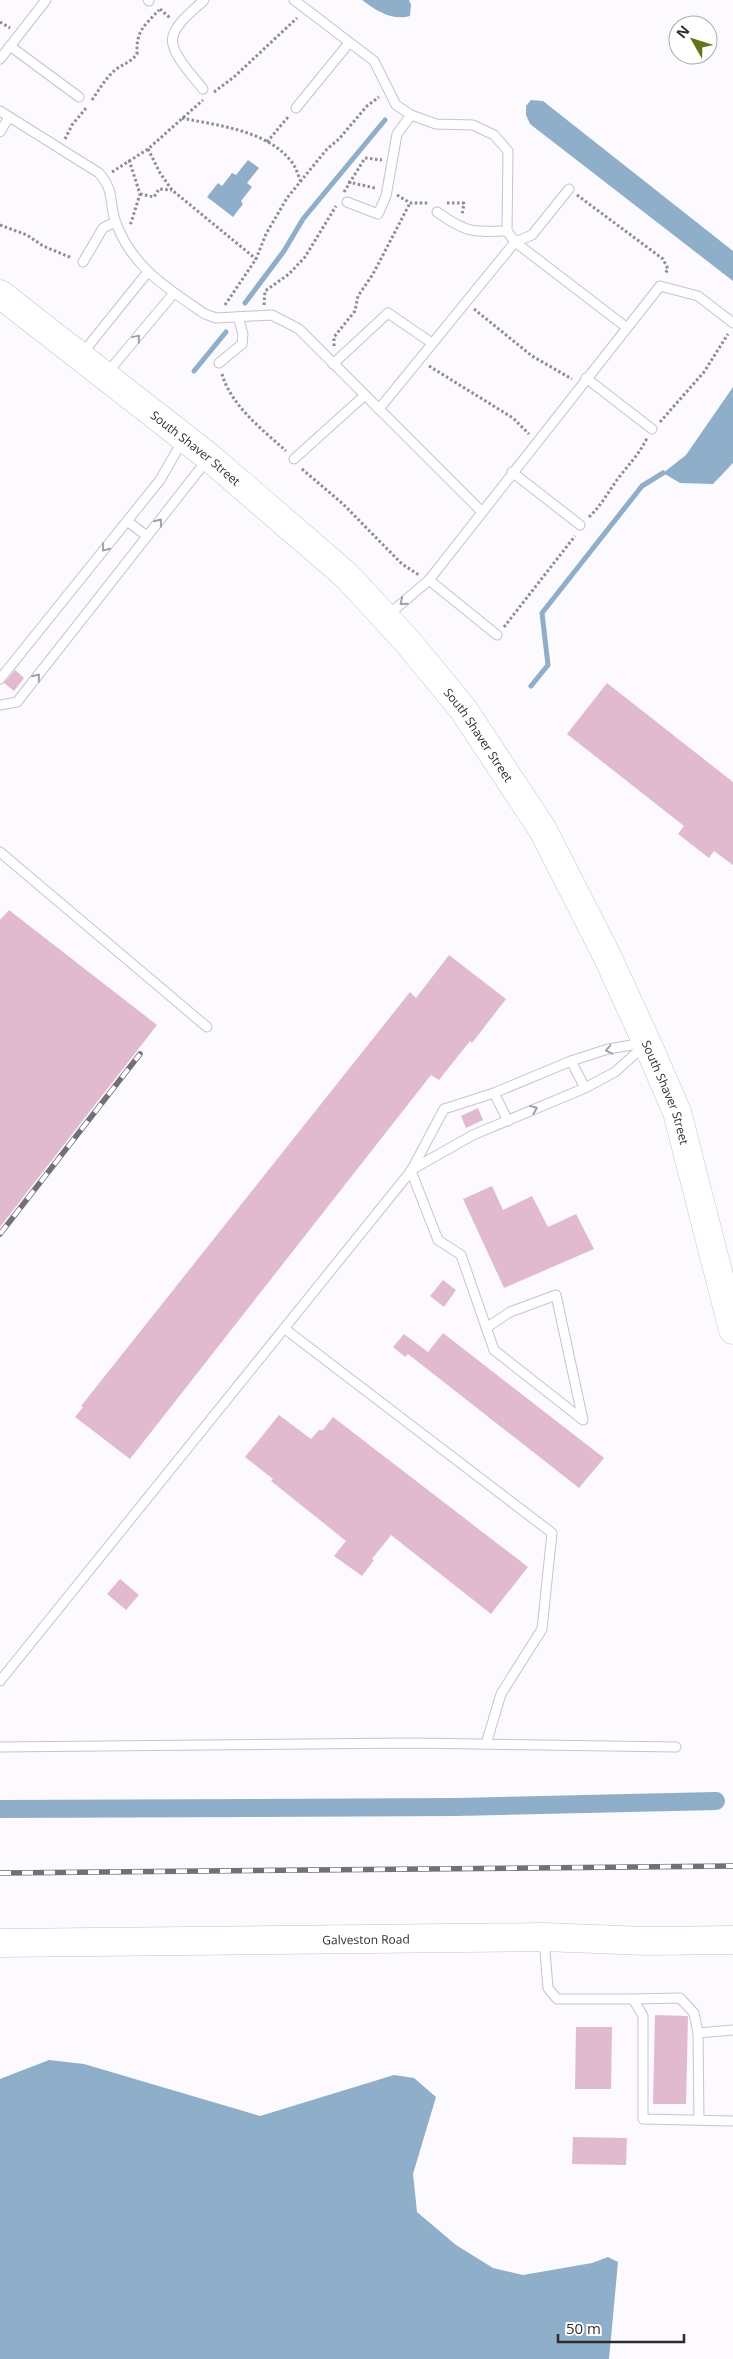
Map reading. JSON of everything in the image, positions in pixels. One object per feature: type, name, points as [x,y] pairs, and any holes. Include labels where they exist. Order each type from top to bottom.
[{"type":"main road","name":"South Shaver Street","points":[[0,294],[209,457],[347,576],[385,617],[463,709],[543,830],[607,956],[647,1043],[677,1112],[733,1330]]},
{"type":"main road","name":"Galveston Road","points":[[0,1943],[544,1937],[646,1942],[733,1940]]},
{"type":"lane","points":[[0,59],[46,0]]},
{"type":"lane","points":[[203,88],[173,49],[172,36],[204,0]]},
{"type":"lane","points":[[294,0],[374,61],[388,93],[396,105],[411,115],[436,124],[474,125],[494,135],[508,150],[508,231],[515,242],[626,327]]},
{"type":"lane","points":[[296,108],[349,43]]},
{"type":"lane","points":[[10,46],[79,97]]},
{"type":"lane","points":[[0,111],[99,173],[109,185],[115,222],[129,250],[147,273],[205,314],[216,318],[272,315],[299,329],[481,511]]},
{"type":"lane","points":[[347,202],[378,214],[387,190],[398,134],[411,115]]},
{"type":"lane","points":[[0,132],[9,117]]},
{"type":"lane","points":[[378,409],[515,242],[532,235],[569,189]]},
{"type":"lane","points":[[437,212],[459,228],[476,232],[508,231]]},
{"type":"lane","points":[[83,262],[103,228],[115,222]]},
{"type":"lane","points":[[80,356],[147,273]]},
{"type":"lane","points":[[385,617],[429,580],[536,441],[660,286],[698,296],[733,324]]},
{"type":"lane","points":[[105,376],[174,293]]},
{"type":"lane","points":[[333,364],[388,313],[432,343]]},
{"type":"lane","points":[[219,363],[242,344],[243,334],[238,317]]},
{"type":"lane","points":[[586,378],[652,429]]},
{"type":"lane","points":[[294,459],[364,395]]},
{"type":"lane","points":[[0,679],[160,480],[184,438]]},
{"type":"lane","points":[[0,705],[17,702],[209,457]]},
{"type":"lane","points":[[512,472],[580,525]]},
{"type":"lane","points":[[127,521],[147,536]]},
{"type":"lane","points":[[429,580],[497,636]]},
{"type":"lane","points":[[0,852],[207,1028]]},
{"type":"lane","points":[[0,1681],[285,1329],[410,1170],[444,1109],[494,1093],[572,1061],[608,1049],[647,1043]]},
{"type":"lane","points":[[410,1170],[474,1135],[585,1088],[615,1072],[647,1043]]},
{"type":"lane","points":[[572,1061],[585,1088]]},
{"type":"lane","points":[[494,1093],[508,1120]]},
{"type":"lane","points":[[410,1170],[438,1240],[461,1255],[486,1328],[494,1350],[583,1420],[556,1295],[510,1312],[486,1328]]},
{"type":"lane","points":[[285,1329],[552,1533],[542,1629],[501,1694],[486,1744]]},
{"type":"lane","points":[[0,1747],[410,1743],[676,1747]]},
{"type":"lane","points":[[544,1937],[548,1988],[558,1999],[680,1998],[694,2013],[698,2033],[699,2120]]},
{"type":"lane","points":[[633,1999],[643,2016],[643,2119],[733,2121]]},
{"type":"lane","points":[[698,2033],[733,2030]]},
{"type":"path","points":[[61,149],[72,125],[89,105],[105,80],[116,69],[128,64],[137,54],[136,41],[141,29],[160,10],[162,1]]},
{"type":"path","points":[[160,10],[179,26]]},
{"type":"path","points":[[216,318],[256,260],[266,234],[287,198],[367,106],[388,93]]},
{"type":"path","points":[[267,142],[296,108]]},
{"type":"path","points":[[182,118],[246,132],[267,142],[281,150],[293,163],[300,182]]},
{"type":"path","points":[[148,149],[160,173],[172,190],[256,260]]},
{"type":"path","points":[[264,315],[265,291],[289,274],[305,257],[348,182],[365,158],[392,161]]},
{"type":"path","points":[[348,182],[387,190]]},
{"type":"path","points":[[140,194],[154,197],[159,189],[172,190]]},
{"type":"path","points":[[569,189],[663,259],[668,269],[660,286]]},
{"type":"path","points":[[333,364],[334,337],[355,311],[358,296],[373,274],[410,203]]},
{"type":"path","points":[[466,302],[532,356],[549,368],[567,374],[580,386]]},
{"type":"path","points":[[497,636],[544,574],[571,543],[580,525],[600,507],[619,477],[641,452],[652,429],[665,417],[704,372],[733,324]]},
{"type":"path","points":[[419,359],[513,418],[536,441]]},
{"type":"path","points":[[219,363],[225,384],[240,406],[303,470],[343,504],[402,564],[429,580]]},
{"type":"water","points":[[362,0],[409,0],[411,5],[410,16],[397,17],[385,14]]},
{"type":"water","points":[[531,100],[543,101],[733,251],[733,281],[530,124],[526,115],[526,106]]},
{"type":"water","points":[[248,160],[259,168],[247,183],[252,187],[241,201],[243,204],[233,217],[207,197],[218,183],[222,186],[232,173],[236,175]]},
{"type":"water","points":[[733,387],[733,463],[713,484],[680,483],[663,473],[686,455]]},
{"type":"water","points":[[49,2060],[84,2064],[260,2116],[394,2075],[414,2078],[436,2097],[413,2174],[417,2212],[456,2245],[493,2268],[523,2275],[592,2263],[608,2257],[618,2262],[609,2359],[0,2359],[0,2079]]},
{"type":"building","points":[[15,670],[24,678],[14,691],[4,683]]},
{"type":"building","points":[[607,683],[733,782],[733,865],[714,851],[709,858],[678,834],[684,826],[567,734]]},
{"type":"building","points":[[9,910],[157,1025],[0,1227],[0,920]]},
{"type":"building","points":[[449,955],[506,999],[472,1043],[470,1041],[439,1080],[431,1075],[130,1459],[75,1417],[83,1407],[81,1406],[410,992],[416,998]]},
{"type":"building","points":[[478,1108],[483,1120],[466,1128],[461,1116]]},
{"type":"building","points":[[492,1186],[503,1210],[532,1196],[548,1227],[576,1214],[594,1249],[504,1288],[463,1199]]},
{"type":"building","points":[[443,1280],[456,1290],[444,1307],[430,1296]]},
{"type":"building","points":[[443,1333],[604,1458],[579,1488],[408,1354],[405,1357],[393,1347],[404,1334],[428,1352]]},
{"type":"building","points":[[279,1415],[311,1439],[319,1430],[323,1430],[333,1417],[528,1567],[491,1614],[391,1535],[372,1559],[374,1560],[362,1576],[334,1556],[346,1541],[271,1481],[273,1479],[245,1457]]},
{"type":"building","points":[[120,1579],[139,1595],[126,1610],[107,1594]]},
{"type":"building","points":[[655,2015],[688,2016],[686,2104],[653,2104]]},
{"type":"building","points":[[576,2027],[612,2027],[611,2089],[575,2089]]},
{"type":"building","points":[[573,2137],[627,2138],[626,2165],[572,2164]]},
{"type":"waterway","points":[[245,303],[284,251],[303,219],[385,120]]},
{"type":"waterway","points":[[194,371],[226,332]]},
{"type":"waterway","points":[[531,686],[548,665],[542,613],[642,486],[663,473]]},
{"type":"waterway","points":[[0,1809],[456,1807],[716,1801]]},
{"type":"railway","points":[[0,1234],[140,1054]]},
{"type":"railway","points":[[0,1873],[733,1866]]}]
